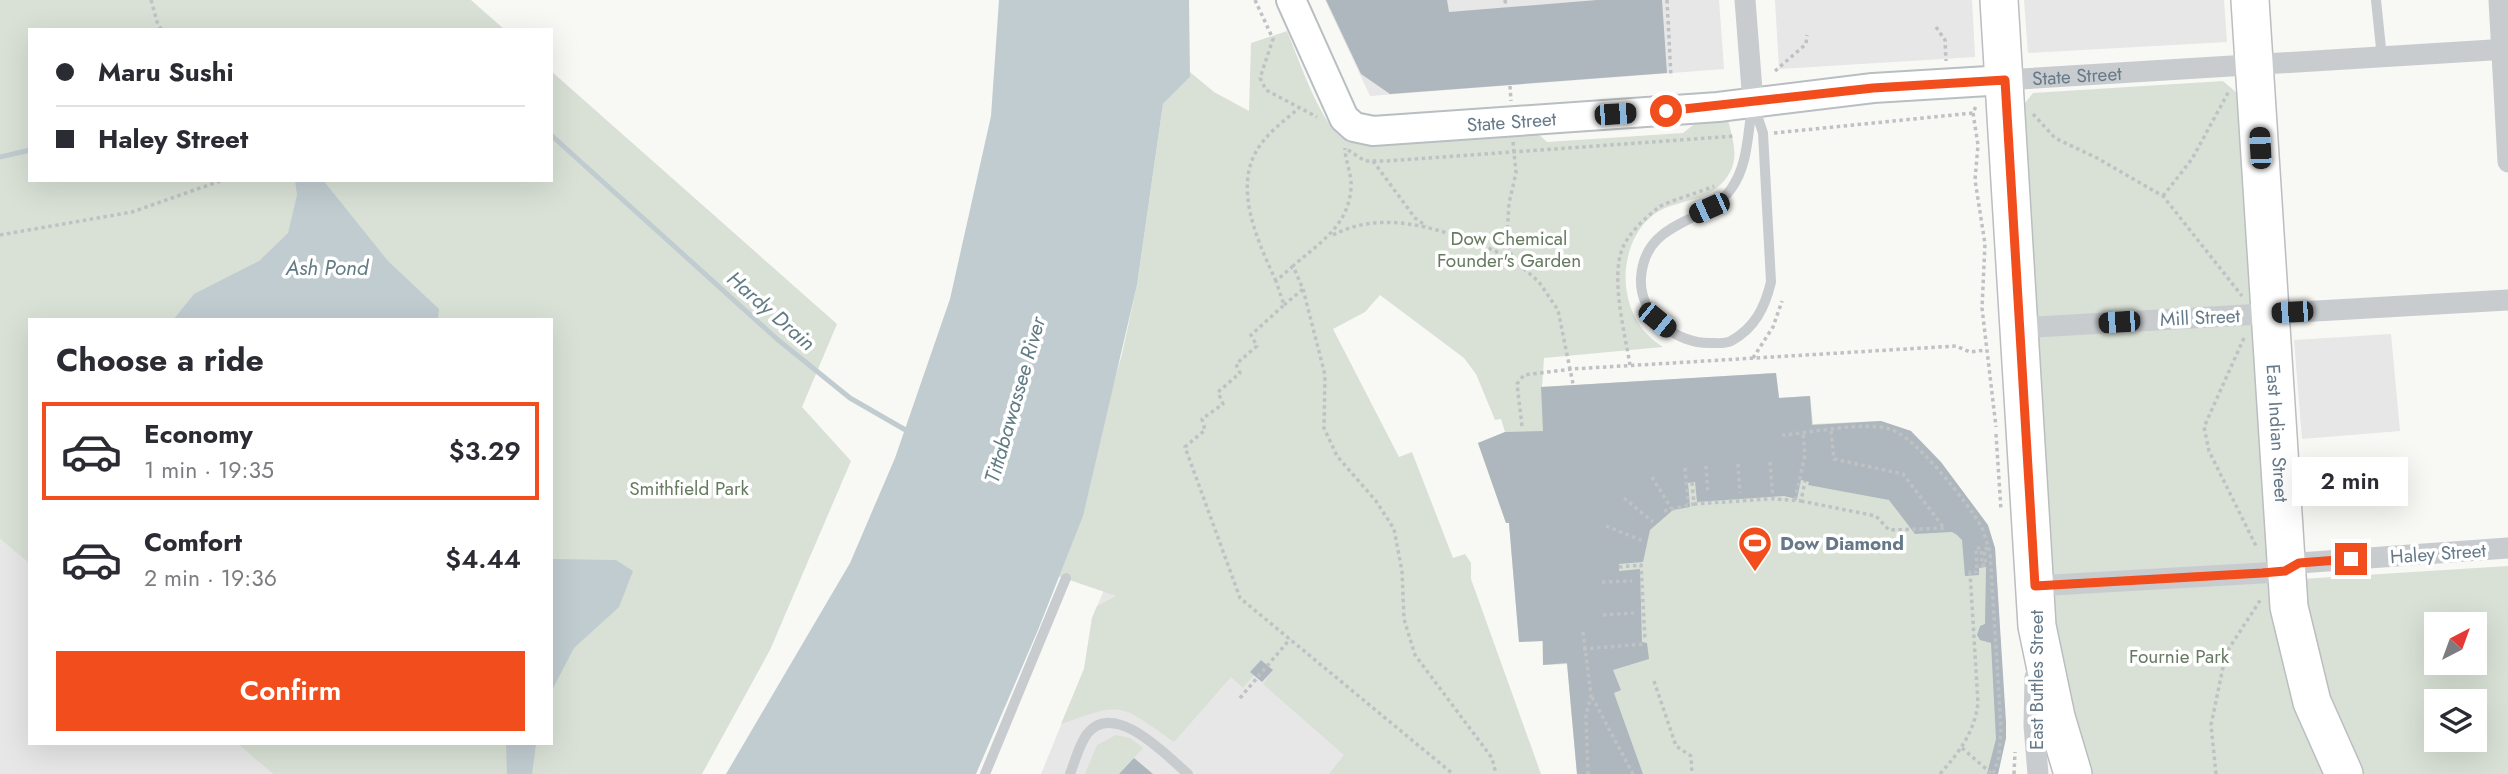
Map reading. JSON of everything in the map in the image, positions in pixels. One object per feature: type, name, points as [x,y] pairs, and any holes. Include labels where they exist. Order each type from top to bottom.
[{"type":"highway","name":"East Buttles Street","points":[[1999,0],[1995,97],[2019,328],[2037,626]]},
{"type":"highway","name":"East Indian Street","points":[[2250,0],[2255,66],[2256,314],[2274,572],[2312,702],[2344,774]]},
{"type":"highway","points":[[2037,626],[2056,717],[2073,774]]},
{"type":"street","points":[[1291,0],[1344,118],[1346,139]]},
{"type":"street","points":[[1745,0],[1753,103]]},
{"type":"street","points":[[2499,0],[2505,49],[2508,163]]},
{"type":"street","name":"State Street","points":[[1346,139],[1373,131],[1753,103],[1873,88],[1995,97],[2255,66],[2505,49]]},
{"type":"street","name":"Mill Street","points":[[2019,328],[2508,300]]},
{"type":"street","name":"Haley Street","points":[[2035,586],[2274,572],[2299,563],[2508,548]]},
{"type":"street","name":"East Buttles Street","points":[[2037,626],[2034,726],[2038,774]]},
{"type":"lane","points":[[2376,0],[2382,58]]},
{"type":"lane","points":[[1753,103],[1763,133],[1772,255],[1771,282],[1765,305],[1750,328],[1729,343],[1699,344],[1677,336],[1657,320],[1644,299],[1641,278],[1649,249],[1667,229],[1709,208],[1730,192],[1744,169],[1746,135],[1753,103]]},
{"type":"lane","points":[[985,774],[1066,578]]},
{"type":"lane","points":[[1070,774],[1089,731],[1104,722],[1121,724],[1141,735],[1188,774]]},
{"type":"path","points":[[151,0],[160,28]]},
{"type":"path","points":[[1255,0],[1273,39],[1260,78],[1266,90],[1315,113],[1320,121]]},
{"type":"path","points":[[1505,0],[1506,6]]},
{"type":"path","points":[[1667,0],[1671,76]]},
{"type":"path","points":[[1936,27],[1945,40],[1947,61]]},
{"type":"path","points":[[1775,71],[1806,44],[1807,35]]},
{"type":"path","points":[[2163,196],[2192,159],[2230,90],[2255,66]]},
{"type":"path","points":[[1510,86],[1511,106]]},
{"type":"path","points":[[1995,97],[1978,145],[1975,180],[1985,244],[1982,308],[1996,431],[2001,510]]},
{"type":"path","points":[[1763,133],[1995,97],[2022,100],[2054,138],[2097,158],[2163,196],[2256,314],[2204,427],[2208,451],[2260,554],[2274,572],[2263,596],[2226,653],[2211,725],[2216,774]]},
{"type":"path","points":[[1284,305],[1249,208],[1250,169],[1257,150],[1300,107]]},
{"type":"path","points":[[1346,139],[1365,161],[1373,161],[1746,135]]},
{"type":"path","points":[[1512,258],[1507,236],[1509,203],[1517,173],[1513,136]]},
{"type":"path","points":[[1331,236],[1345,212],[1351,186],[1346,139]]},
{"type":"path","points":[[1373,161],[1415,218],[1428,228]]},
{"type":"path","points":[[0,234],[132,212],[217,182]]},
{"type":"path","points":[[1276,281],[1331,236],[1354,224],[1392,223],[1442,230],[1512,258],[1539,282],[1558,310],[1573,384]]},
{"type":"path","points":[[1293,266],[1303,289],[1325,375],[1324,428],[1337,456],[1376,501],[1394,529],[1402,571],[1404,619],[1415,655],[1492,758],[1496,774]]},
{"type":"path","points":[[1303,289],[1251,335],[1257,346],[1236,363],[1240,373],[1218,392],[1223,404],[1202,419],[1205,430],[1185,447],[1240,598],[1453,774]]},
{"type":"path","points":[[1522,426],[1517,384],[1524,374],[1956,346],[1970,352],[1986,350]]},
{"type":"path","points":[[1782,435],[1878,428],[1903,435],[1923,452],[1982,527],[1988,548],[2001,729],[1999,757],[1992,774],[1962,748]]},
{"type":"path","points":[[1770,462],[1773,499],[1877,516],[1889,530],[1944,528],[1903,474],[1833,459],[1830,431]]},
{"type":"path","points":[[1798,501],[1805,455],[1802,433]]},
{"type":"path","points":[[1738,464],[1740,493]]},
{"type":"path","points":[[1706,466],[1708,495]]},
{"type":"path","points":[[1685,468],[1688,504]]},
{"type":"path","points":[[1652,477],[1671,508]]},
{"type":"path","points":[[1798,501],[1805,481]]},
{"type":"path","points":[[1692,482],[1694,504]]},
{"type":"path","points":[[1624,498],[1653,523]]},
{"type":"path","points":[[1664,511],[1688,504],[1769,499]]},
{"type":"path","points":[[1606,526],[1643,541]]},
{"type":"path","points":[[1940,774],[1962,748],[1973,728],[1978,703],[1970,572],[1977,572],[1976,548],[1981,548],[1982,565],[1986,565],[1984,549],[1988,548]]},
{"type":"path","points":[[1583,649],[1645,642],[1641,565],[1619,567]]},
{"type":"path","points":[[1602,582],[1632,581]]},
{"type":"path","points":[[1603,615],[1634,613]]},
{"type":"path","points":[[1583,632],[1583,649],[1591,695],[1633,774]]},
{"type":"path","points":[[1240,698],[1290,639]]},
{"type":"path","points":[[1654,681],[1676,746],[1691,757],[1692,774]]},
{"type":"path","points":[[1588,774],[1586,716],[1591,695]]},
{"type":"path","points":[[2014,774],[2015,751]]},
{"type":"shaded area","points":[[1325,0],[1719,0],[1724,69],[1370,96]]},
{"type":"shaded area","points":[[1775,0],[1972,0],[1975,57],[1779,69]]},
{"type":"shaded area","points":[[2024,0],[2224,0],[2227,42],[2028,53]]},
{"type":"shaded area","points":[[2391,334],[2400,431],[2302,439],[2294,340]]},
{"type":"shaded area","points":[[0,539],[28,562],[28,745],[239,745],[273,774],[0,774]]},
{"type":"shaded area","points":[[1104,590],[1253,663],[1261,660],[1379,774],[1041,774],[1084,669],[1092,618]]},
{"type":"green space","name":"Smithfield Park","points":[[0,0],[471,0],[503,28],[28,28],[28,182],[553,182],[553,73],[837,324],[802,407],[851,461],[770,650],[702,774],[273,774],[239,745],[553,745],[553,318],[28,318],[28,562],[0,539]]},
{"type":"green space","name":"Dow Chemical Founder's Garden","points":[[1287,31],[1325,117],[1341,137],[1354,141],[1403,143],[1535,131],[1547,142],[1683,133],[1698,121],[1728,120],[1734,159],[1724,181],[1709,193],[1653,215],[1638,232],[1629,253],[1626,286],[1630,305],[1642,329],[1663,347],[1544,358],[1542,387],[1776,373],[1779,398],[1810,396],[1813,424],[1881,421],[1911,431],[1987,525],[1995,548],[2006,738],[1998,774],[1577,774],[1567,664],[1543,665],[1542,641],[1519,642],[1509,523],[1506,523],[1478,443],[1505,432],[1501,419],[1495,420],[1476,374],[1464,358],[1380,295],[1365,312],[1333,329],[1399,457],[1412,452],[1453,558],[1465,554],[1471,563],[1471,579],[1541,774],[1329,774],[1344,755],[1263,684],[1272,670],[1261,660],[1250,672],[1254,675],[1243,688],[1231,677],[1174,742],[1142,720],[1121,710],[1098,712],[1061,724],[1084,669],[1092,618],[1097,606],[1116,596],[1058,576],[1122,354],[1137,285],[1163,104],[1190,77],[1190,72],[1214,92],[1249,111],[1251,43]]},
{"type":"green space","name":"Fournie Park","points":[[2223,81],[2237,93],[2269,581],[2508,566],[2508,774],[2091,774],[2059,660],[2052,602],[2021,108],[2033,93]]},
{"type":"green space","points":[[1116,735],[1130,738],[1143,748],[1119,774],[1085,774],[1097,745]]},
{"type":"water","name":"Tittabawassee River","points":[[999,0],[1189,0],[1190,77],[1163,104],[1137,285],[1083,516],[1038,630],[976,774],[726,774],[850,563],[895,458],[950,299],[991,116]]},
{"type":"water","name":"Ash Pond","points":[[295,182],[325,182],[388,261],[439,309],[438,318],[175,318],[194,294],[259,261],[288,233],[297,195]]},
{"type":"water","points":[[553,559],[616,560],[633,571],[619,607],[574,648],[553,688]]},
{"type":"water","points":[[506,745],[536,745],[532,774],[507,774]]},
{"type":"building","points":[[1326,0],[1447,0],[1449,12],[1597,0],[1662,0],[1667,73],[1390,94],[1361,74]]},
{"type":"building","name":"Dow Diamond","points":[[1776,373],[1779,398],[1810,396],[1812,425],[1881,421],[1911,431],[1941,462],[1988,525],[1995,548],[2006,722],[2006,738],[1998,774],[1987,774],[1996,739],[1991,643],[1980,640],[1977,635],[1980,626],[1985,624],[1986,567],[1979,568],[1979,575],[1965,576],[1962,540],[1957,535],[1952,532],[1915,534],[1889,500],[1808,485],[1809,482],[1801,480],[1797,499],[1784,496],[1697,502],[1695,482],[1688,483],[1690,507],[1673,510],[1650,530],[1643,562],[1619,564],[1619,571],[1640,569],[1642,642],[1647,643],[1649,659],[1613,670],[1621,690],[1614,693],[1643,774],[1577,774],[1567,663],[1543,665],[1543,641],[1519,642],[1509,523],[1506,523],[1478,443],[1505,432],[1543,431],[1541,387]]},
{"type":"building","points":[[1261,660],[1273,670],[1262,682],[1250,672]]},
{"type":"building","points":[[1134,758],[1153,774],[1119,774]]},
{"type":"waterway","name":"Hardy Drain","points":[[553,137],[777,339],[850,398],[909,432]]},
{"type":"waterway","name":"Hardy Drain","points":[[0,157],[28,150]]},
{"type":"place","name":"Dow Diamond","points":[[1755,573]]},
{"type":"route","points":[[1666,111],[1873,88],[2005,80],[2035,586],[2262,573],[2285,571],[2299,563],[2351,559]]}]
